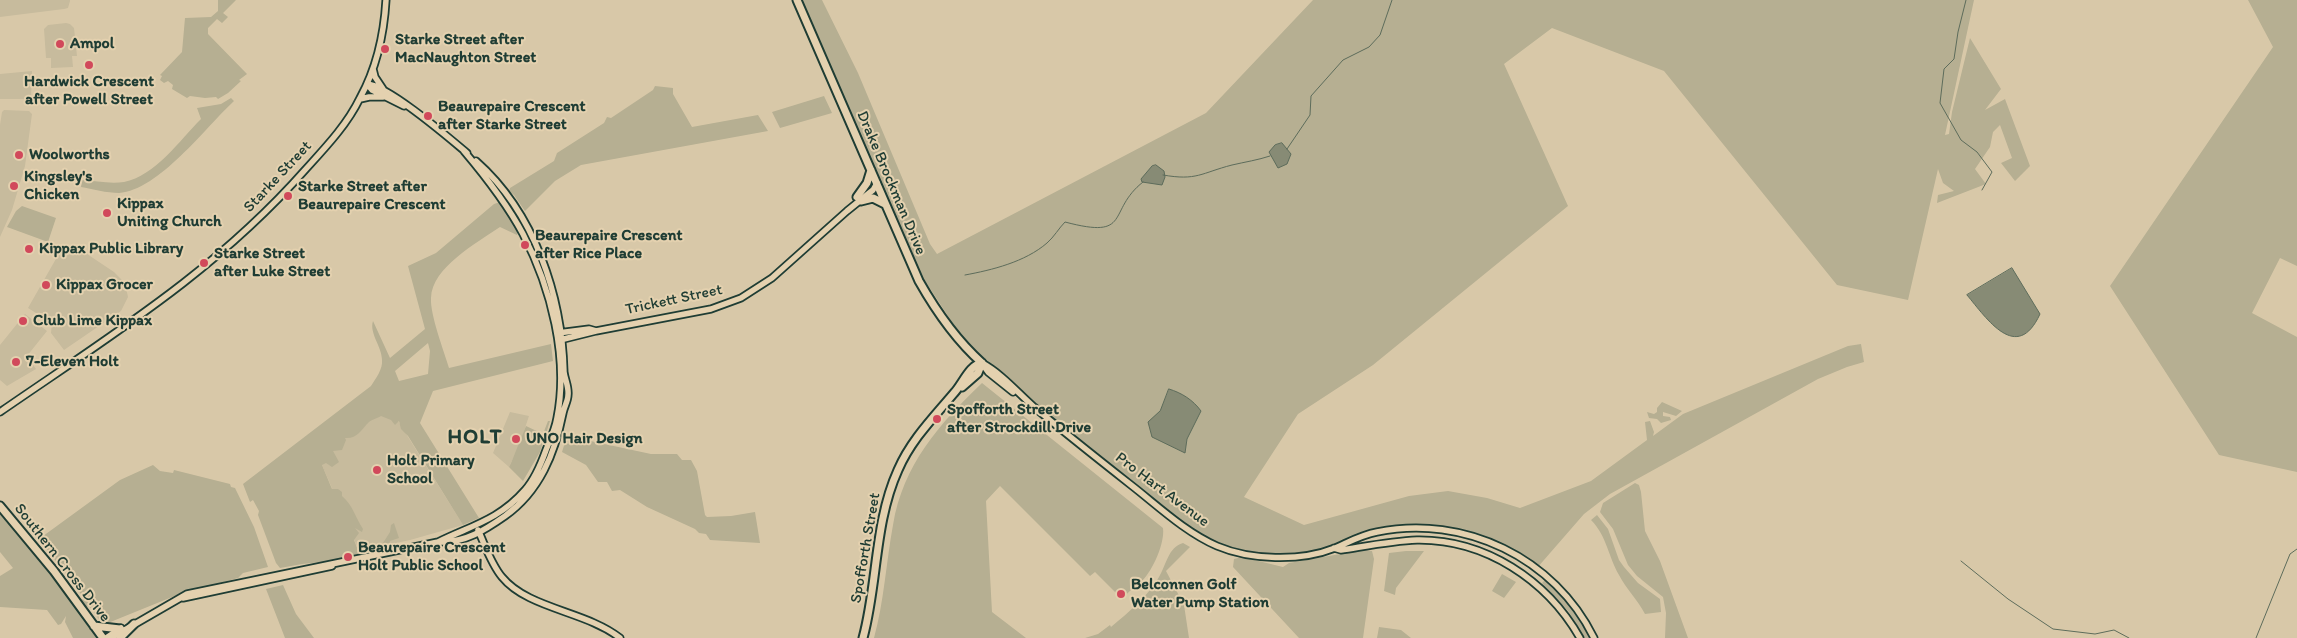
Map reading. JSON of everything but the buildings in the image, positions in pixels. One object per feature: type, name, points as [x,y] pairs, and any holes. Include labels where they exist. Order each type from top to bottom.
[{"type":"main road","name":"Drake Brockman Drive","points":[[797,0],[886,204],[910,264],[925,291],[962,343],[982,363]]},
{"type":"main road","points":[[859,199],[868,182],[871,170]]},
{"type":"main road","points":[[859,199],[873,198],[886,204]]},
{"type":"main road","name":"Spofforth Street","points":[[863,638],[882,520],[898,470],[915,439],[955,392],[978,372],[982,363]]},
{"type":"main road","name":"Southern Cross Drive","points":[[0,506],[62,580],[94,626],[105,638]]},
{"type":"main road","points":[[120,638],[136,622]]},
{"type":"main road","points":[[94,626],[120,629]]},
{"type":"street","name":"Starke Street","points":[[0,412],[129,325],[215,259],[298,179],[344,125],[360,99],[374,69],[383,34],[386,0]]},
{"type":"street","points":[[374,69],[375,77],[383,90]]},
{"type":"street","points":[[105,638],[183,598],[187,594],[438,542],[458,541],[478,529],[525,490],[541,464],[554,431],[559,407],[560,340],[543,279],[516,215],[487,171],[434,125],[383,90],[367,84]]},
{"type":"street","points":[[367,84],[385,97],[408,108]]},
{"type":"street","points":[[360,99],[369,96],[385,97]]},
{"type":"street","name":"Trickett Street","points":[[560,340],[710,308],[741,298],[772,278],[859,199],[873,190],[877,183]]},
{"type":"street","name":"Trickett Street","points":[[559,333],[588,329],[596,331]]},
{"type":"street","name":"Pro Hart Avenue","points":[[982,363],[1179,523],[1207,541],[1240,553],[1276,557],[1298,556],[1334,548],[1360,536],[1398,529],[1440,529],[1481,538],[1520,556],[1546,575],[1570,600],[1594,638]]},
{"type":"street","points":[[478,529],[501,576],[518,592],[594,622],[620,638]]},
{"type":"street","name":"Pro Hart Avenue","points":[[1334,548],[1342,550],[1418,540],[1448,543],[1486,554],[1521,572],[1538,585],[1560,608],[1580,638]]},
{"type":"street","points":[[111,638],[136,622]]},
{"type":"shaded area","points":[[0,0],[70,1],[68,8],[64,9],[0,17]]},
{"type":"shaded area","points":[[218,0],[236,0],[223,13],[228,17],[222,23],[217,19],[208,28],[208,34],[247,74],[228,93],[218,99],[216,97],[190,96],[187,98],[172,89],[173,85],[168,81],[164,83],[160,80],[162,76],[160,75],[182,52],[185,18],[211,17],[218,11]]},
{"type":"shaded area","points":[[797,0],[822,0],[858,73],[930,244],[937,254],[1206,113],[1313,0],[1974,0],[1945,135],[1949,134],[1952,112],[1970,38],[2001,89],[1985,110],[2005,99],[2030,166],[2015,181],[2001,163],[2012,158],[2000,125],[1993,132],[1990,147],[1975,169],[1986,184],[1937,203],[1938,195],[1954,191],[1943,183],[1938,169],[1908,300],[1837,285],[1664,71],[1552,28],[1504,64],[1568,206],[1373,365],[1298,414],[1244,497],[1304,525],[1409,496],[1448,491],[1487,498],[1520,508],[1591,481],[1647,440],[1645,422],[1650,421],[1654,432],[1653,436],[1683,414],[1848,346],[1861,344],[1864,362],[1818,379],[1610,494],[1584,514],[1537,568],[1501,546],[1440,529],[1377,532],[1334,548],[1298,556],[1276,557],[1227,550],[1185,527],[1037,410],[979,357],[959,333],[918,270]]},
{"type":"shaded area","points":[[2248,0],[2297,0],[2297,266],[2280,258],[2252,313],[2297,337],[2297,472],[2219,455],[2110,286],[2273,47]]},
{"type":"shaded area","name":"Ampol","points":[[66,23],[74,28],[77,56],[72,56],[73,67],[51,68],[51,58],[46,58],[44,29],[48,25]]},
{"type":"shaded area","points":[[32,71],[31,99],[0,99],[0,74]]},
{"type":"shaded area","points":[[655,86],[673,88],[673,94],[692,127],[758,115],[768,131],[581,165],[555,181],[525,211],[509,191],[510,188],[554,161],[557,153],[604,123],[607,117],[611,118],[653,90]]},
{"type":"shaded area","points":[[824,96],[832,113],[780,128],[772,112]]},
{"type":"shaded area","points":[[231,98],[234,101],[181,156],[150,181],[134,189],[119,193],[81,187],[82,180],[108,183],[124,182],[146,173],[166,156],[201,119],[197,108],[221,104]]},
{"type":"shaded area","points":[[4,110],[29,111],[32,114],[25,166],[12,210],[0,237],[0,125]]},
{"type":"shaded area","points":[[1282,143],[1291,154],[1287,164],[1278,168],[1269,152],[1275,145]]},
{"type":"shaded area","points":[[1156,165],[1164,171],[1165,177],[1162,185],[1142,182],[1141,179],[1152,166]]},
{"type":"shaded area","points":[[500,202],[518,232],[517,235],[500,227],[457,257],[439,276],[433,287],[431,305],[449,368],[551,344],[553,361],[433,391],[420,423],[479,518],[463,525],[408,436],[401,429],[399,421],[395,425],[391,420],[381,416],[370,421],[353,437],[345,438],[342,450],[333,451],[339,462],[332,467],[326,463],[322,465],[332,489],[338,489],[342,492],[342,496],[352,508],[363,529],[362,532],[355,528],[359,533],[354,540],[358,550],[363,546],[364,542],[368,541],[372,547],[383,543],[390,532],[391,525],[394,523],[399,538],[390,541],[389,549],[382,552],[363,553],[351,559],[351,554],[341,560],[280,568],[276,563],[258,515],[259,511],[253,500],[250,502],[243,484],[371,386],[379,373],[382,363],[372,326],[373,321],[390,358],[425,329],[408,266],[436,253],[494,204]],"holes":[[[428,343],[430,351],[428,374],[399,381],[395,371]]]},
{"type":"shaded area","points":[[22,206],[56,218],[48,242],[7,227],[16,211]]},
{"type":"shaded area","points":[[65,246],[87,254],[114,272],[125,283],[128,297],[121,311],[64,350],[51,333],[52,323],[28,308]]},
{"type":"shaded area","points":[[2012,268],[2040,314],[2031,329],[2022,336],[2012,336],[2002,332],[1993,325],[1967,295]]},
{"type":"shaded area","points":[[25,314],[47,331],[27,356],[36,369],[7,386],[0,380],[0,345]]},
{"type":"shaded area","points":[[982,383],[1163,528],[1162,541],[1157,556],[1146,576],[1129,591],[1123,600],[1095,572],[1090,576],[1000,486],[986,501],[992,612],[1026,638],[874,638],[893,525],[905,483],[925,447],[938,430]]},
{"type":"shaded area","points":[[1169,389],[1187,397],[1201,411],[1187,439],[1185,453],[1152,437],[1148,422],[1160,411]]},
{"type":"shaded area","name":"Holt Primary School","points":[[385,400],[463,525],[410,540],[359,551],[316,451]]},
{"type":"shaded area","points":[[1662,402],[1682,411],[1676,416],[1663,412],[1663,416],[1670,417],[1671,420],[1661,423],[1657,419],[1649,418],[1647,412],[1654,414],[1657,412],[1657,408]]},
{"type":"shaded area","points":[[510,412],[529,416],[522,437],[512,434],[522,439],[509,467],[493,453]]},
{"type":"shaded area","points":[[548,421],[550,421],[540,452],[523,481],[509,467],[526,426],[543,434]]},
{"type":"shaded area","points":[[567,436],[651,454],[677,454],[682,460],[691,460],[697,471],[705,515],[707,517],[731,516],[755,512],[760,543],[710,540],[706,534],[699,533],[695,529],[647,507],[620,490],[612,491],[607,482],[598,482],[586,465],[562,452]]},
{"type":"shaded area","points":[[153,465],[160,471],[173,473],[174,470],[230,484],[231,487],[235,488],[254,527],[268,567],[243,573],[238,578],[177,595],[103,625],[90,607],[86,606],[82,600],[84,598],[39,539],[120,480]]},
{"type":"shaded area","points":[[1635,483],[1639,485],[1641,492],[1645,531],[1660,561],[1688,638],[1665,638],[1666,613],[1663,597],[1637,576],[1628,565],[1613,529],[1600,512],[1603,503]]},
{"type":"shaded area","points":[[0,514],[41,562],[97,638],[73,638],[65,622],[66,616],[61,624],[58,625],[47,610],[0,607],[0,576],[13,568],[0,552]]},
{"type":"shaded area","points":[[1597,515],[1608,529],[1619,560],[1638,583],[1660,599],[1661,612],[1645,614],[1625,585],[1615,568],[1601,533],[1591,520]]},
{"type":"shaded area","points":[[1183,543],[1190,547],[1166,571],[1184,605],[1189,638],[1085,638],[1098,634],[1110,625],[1111,627],[1137,604],[1159,577],[1174,548]]},
{"type":"shaded area","points":[[1363,550],[1372,551],[1374,559],[1363,638],[1299,638],[1233,567],[1234,559],[1242,557],[1283,567],[1289,563]]},
{"type":"shaded area","points":[[1424,551],[1396,588],[1395,595],[1384,591],[1389,553]]},
{"type":"shaded area","points":[[1502,574],[1516,582],[1504,598],[1492,591]]},
{"type":"shaded area","points":[[1546,579],[1567,601],[1591,638],[1582,638],[1569,612],[1542,583]]},
{"type":"shaded area","points":[[283,585],[296,614],[314,638],[285,638],[266,589]]},
{"type":"shaded area","points":[[1379,627],[1401,630],[1411,638],[1377,638]]},
{"type":"waterway","points":[[1287,149],[1310,115],[1311,96],[1343,60],[1369,47],[1380,35],[1392,0]]},
{"type":"waterway","points":[[1966,0],[1954,59],[1944,69],[1940,103],[1961,140],[1977,152],[1992,172],[1982,190]]},
{"type":"waterway","points":[[1163,175],[1192,177],[1270,156]]},
{"type":"waterway","points":[[965,275],[997,268],[1029,255],[1047,243],[1065,222],[1086,227],[1110,225],[1116,220],[1132,193],[1143,182]]},
{"type":"waterway","points":[[2256,638],[2290,554],[2297,549]]},
{"type":"waterway","points":[[1961,561],[2008,599],[2053,629],[2095,634],[2114,630],[2129,638]]},
{"type":"place","name":"Ampol","points":[[60,44]]},
{"type":"place","name":"Starke Street after MacNaughton Street","points":[[385,49]]},
{"type":"place","name":"Hardwick Crescent after Powell Street","points":[[89,65]]},
{"type":"place","name":"Beaurepaire Crescent after Starke Street","points":[[428,116]]},
{"type":"place","name":"Woolworths","points":[[19,155]]},
{"type":"place","name":"Kingsley's Chicken","points":[[14,186]]},
{"type":"place","name":"Starke Street after Beaurepaire Crescent","points":[[288,196]]},
{"type":"place","name":"Kippax Uniting Church","points":[[107,213]]},
{"type":"place","name":"Beaurepaire Crescent after Rice Place","points":[[525,245]]},
{"type":"place","name":"Kippax Public Library","points":[[29,249]]},
{"type":"place","name":"Starke Street after Luke Street","points":[[204,263]]},
{"type":"place","name":"Kippax Grocer","points":[[46,285]]},
{"type":"place","name":"Club Lime Kippax","points":[[23,321]]},
{"type":"place","name":"7-Eleven Holt","points":[[16,362]]},
{"type":"place","name":"Spofforth Street after Strockdill Drive","points":[[937,419]]},
{"type":"place","name":"UNO Hair Design","points":[[516,439]]},
{"type":"place","name":"Holt Primary School","points":[[377,470]]},
{"type":"place","name":"Beaurepaire Crescent Holt Public School","points":[[348,557]]},
{"type":"place","name":"Belconnen Golf Water Pump Station","points":[[1121,594]]},
{"type":"district","name":"HOLT","points":[[475,438]]}]
